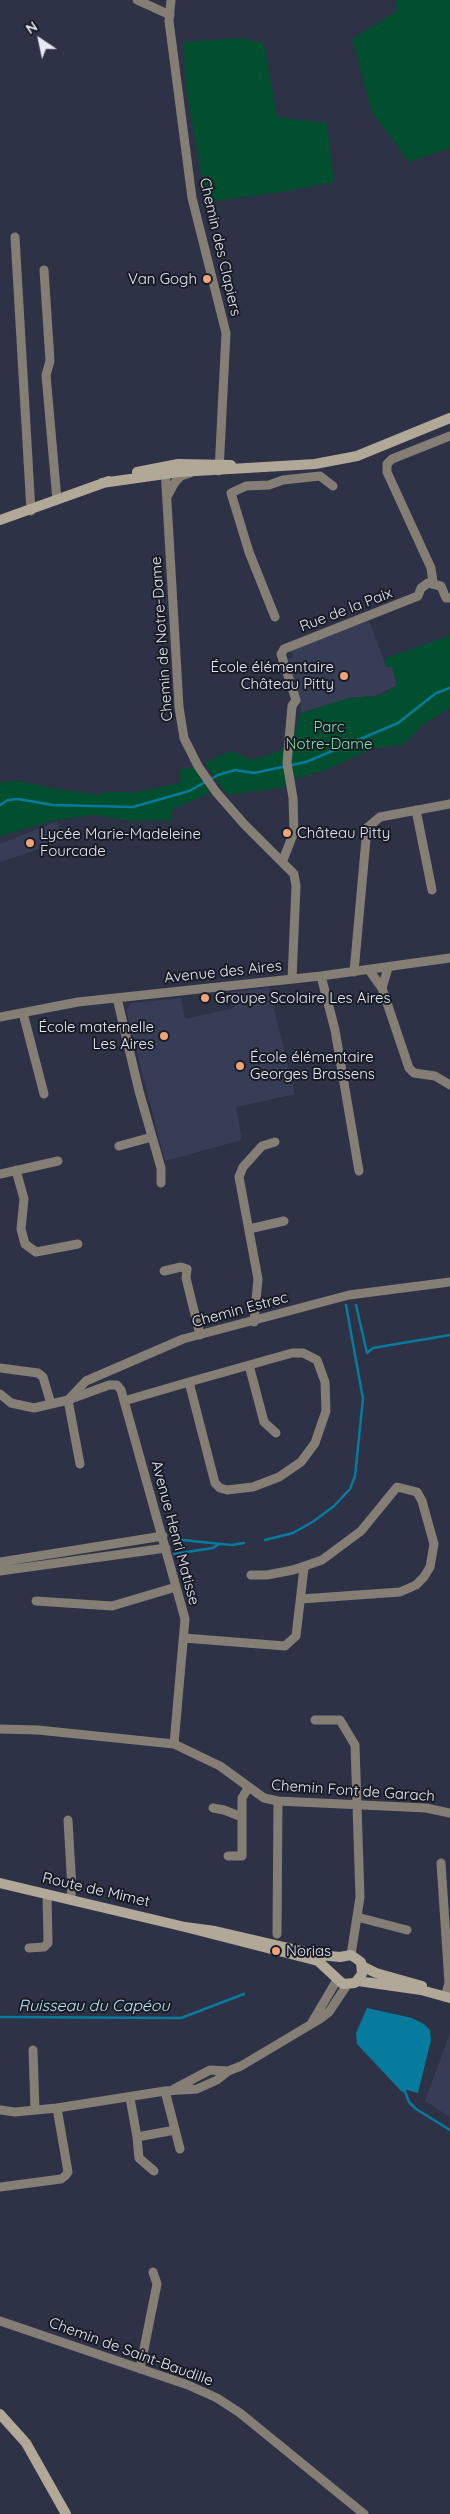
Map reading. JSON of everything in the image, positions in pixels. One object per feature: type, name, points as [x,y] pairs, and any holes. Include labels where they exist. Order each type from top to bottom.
[{"type":"street","points":[[137,0],[170,15]]},
{"type":"street","name":"Chemin des Clapiers","points":[[171,0],[170,15],[192,198],[226,333],[219,468]]},
{"type":"street","points":[[15,237],[31,511]]},
{"type":"street","points":[[44,270],[50,361],[46,375],[57,500]]},
{"type":"street","points":[[0,520],[31,511],[102,483],[165,470],[265,468],[315,464],[357,456],[450,418]]},
{"type":"street","points":[[448,598],[444,589],[433,582],[431,568],[387,472],[388,464],[392,459],[450,436]]},
{"type":"street","points":[[167,497],[175,482],[181,476],[219,468]]},
{"type":"street","points":[[165,470],[194,472]]},
{"type":"street","name":"Chemin de Notre-Dame","points":[[165,470],[179,707],[184,738],[198,766],[216,792],[244,824],[283,860],[294,874],[296,886],[292,979]]},
{"type":"street","points":[[275,617],[249,552],[231,493],[246,486],[269,485],[282,480],[320,476],[333,486]]},
{"type":"street","name":"Rue de la Paix","points":[[283,860],[294,832],[293,807],[287,766],[292,706],[296,700],[282,654],[284,649],[418,596],[424,585],[433,582]]},
{"type":"street","points":[[354,972],[367,828],[380,817],[450,804]]},
{"type":"street","points":[[416,810],[432,890]]},
{"type":"street","name":"Avenue des Aires","points":[[0,1018],[78,1002],[321,976],[450,958]]},
{"type":"street","points":[[382,988],[388,968]]},
{"type":"street","points":[[370,970],[382,988],[409,1068],[414,1073],[435,1076],[450,1085]]},
{"type":"street","points":[[321,976],[335,1030],[359,1171]]},
{"type":"street","points":[[117,998],[161,1168],[161,1184]]},
{"type":"street","points":[[24,1013],[44,1094]]},
{"type":"street","points":[[119,1146],[152,1137]]},
{"type":"street","points":[[254,1322],[258,1279],[239,1177],[243,1167],[262,1146],[275,1142]]},
{"type":"street","points":[[0,1174],[58,1161]]},
{"type":"street","points":[[16,1170],[24,1199],[21,1229],[25,1244],[36,1252],[78,1244]]},
{"type":"street","points":[[249,1229],[284,1221]]},
{"type":"street","points":[[164,1271],[181,1267],[187,1269],[186,1278],[200,1335]]},
{"type":"street","name":"Chemin Estrec","points":[[68,1400],[86,1381],[149,1352],[183,1339],[254,1322],[362,1292],[450,1282]]},
{"type":"street","points":[[124,1401],[189,1382],[249,1365],[292,1352],[312,1356],[317,1360],[321,1369],[327,1396],[322,1427],[316,1443],[290,1471],[253,1487],[227,1490],[220,1488],[216,1483],[189,1382]]},
{"type":"street","points":[[249,1365],[264,1422],[276,1433]]},
{"type":"street","points":[[0,1368],[38,1373],[43,1377],[51,1404]]},
{"type":"street","name":"Avenue Henri Matisse","points":[[68,1400],[109,1385],[117,1385],[121,1390],[185,1619],[174,1744]]},
{"type":"street","points":[[0,1394],[22,1407],[34,1408],[68,1400],[80,1464]]},
{"type":"street","points":[[251,1575],[267,1575],[304,1568],[322,1560],[361,1531],[397,1487],[417,1492],[432,1532],[434,1556],[430,1567],[416,1585],[400,1592],[301,1599]]},
{"type":"street","points":[[0,1562],[163,1536]]},
{"type":"street","points":[[0,1571],[166,1548]]},
{"type":"street","points":[[184,1638],[285,1646],[296,1636],[304,1568]]},
{"type":"street","points":[[36,1601],[112,1606],[176,1587]]},
{"type":"street","points":[[315,1720],[340,1720],[354,1742],[358,1805],[360,1897],[351,1955],[358,1959],[362,1966],[362,1974],[358,1981]]},
{"type":"street","name":"Chemin Font de Garach","points":[[0,1729],[38,1730],[174,1744],[220,1766],[264,1798],[278,1801],[426,1808],[450,1814]]},
{"type":"street","points":[[228,1856],[242,1856],[242,1798],[248,1788]]},
{"type":"street","points":[[278,1801],[278,1934]]},
{"type":"street","points":[[213,1808],[242,1817]]},
{"type":"street","points":[[68,1820],[72,1889],[70,1900]]},
{"type":"street","points":[[441,1863],[446,1889],[448,1995]]},
{"type":"street","name":"Route de Mimet","points":[[0,1884],[185,1927],[318,1961],[339,1979]]},
{"type":"street","points":[[29,1948],[44,1947],[48,1943],[47,1894]]},
{"type":"street","points":[[356,1917],[407,1930]]},
{"type":"street","name":"Route de Mimet","points":[[185,1927],[214,1931],[340,1957],[351,1955]]},
{"type":"street","points":[[339,1979],[334,1964],[340,1957]]},
{"type":"street","points":[[362,1966],[376,1973],[448,1995]]},
{"type":"street","points":[[339,1979],[448,1995]]},
{"type":"street","points":[[0,2117],[15,2112],[57,2108],[169,2091],[197,2089],[216,2080],[228,2071],[241,2066],[311,2024],[339,1979]]},
{"type":"street","points":[[34,2050],[35,2110]]},
{"type":"street","points":[[169,2091],[210,2070],[228,2071]]},
{"type":"street","points":[[193,2078],[197,2089]]},
{"type":"street","points":[[169,2091],[180,2149]]},
{"type":"street","points":[[130,2098],[139,2158],[154,2171]]},
{"type":"street","points":[[0,2187],[61,2179],[68,2172],[57,2108]]},
{"type":"street","points":[[0,2110],[15,2112]]},
{"type":"street","points":[[137,2137],[176,2130]]},
{"type":"street","points":[[140,2369],[157,2284],[153,2272]]},
{"type":"street","name":"Chemin de Saint-Baudille","points":[[0,2321],[140,2369],[217,2398],[240,2413],[364,2514]]},
{"type":"street","points":[[0,2414],[31,2450],[66,2514]]},
{"type":"shaded area","name":"École élémentaire Château Pitty","points":[[369,621],[386,666],[392,667],[397,685],[375,696],[349,698],[301,713],[301,705],[288,659],[293,657],[291,649]]},
{"type":"shaded area","name":"Lycée Marie-Madeleine Fourcade","points":[[57,821],[62,841],[0,862],[0,844]]},
{"type":"shaded area","name":"École élémentaire Georges Brassens","points":[[269,988],[295,1094],[236,1107],[242,1140],[165,1161],[126,1010],[131,1003],[181,998],[185,1018],[190,1018],[234,1008],[230,992]]},
{"type":"shaded area","points":[[450,2033],[450,2117],[425,2101]]},
{"type":"green space","points":[[395,0],[450,0],[450,148],[409,162],[372,112],[352,39],[397,11]]},
{"type":"green space","points":[[244,38],[264,44],[277,117],[327,123],[334,182],[282,192],[206,202],[185,83],[184,42]]},
{"type":"green space","name":"Parc Notre-Dame","points":[[450,635],[450,708],[425,723],[403,745],[374,748],[326,770],[294,779],[286,787],[228,795],[204,763],[231,751],[252,760],[282,750],[292,742],[301,713],[349,698],[386,693],[397,685],[392,667],[386,666],[384,659]]},
{"type":"green space","points":[[194,768],[210,793],[171,810],[171,820],[129,821],[96,815],[56,820],[0,836],[0,782],[19,781],[99,795],[102,792],[137,792],[180,783],[179,769]]},
{"type":"water","points":[[367,2008],[412,2018],[424,2024],[430,2030],[431,2040],[418,2093],[407,2090],[402,2092],[357,2044],[356,2033]]},
{"type":"waterway","points":[[0,805],[8,800],[18,799],[53,805],[133,807],[189,791],[218,775],[235,770],[254,773],[306,762],[398,723],[436,693],[450,688]]},
{"type":"waterway","points":[[265,1540],[293,1533],[314,1521],[334,1506],[350,1489],[355,1476],[363,1399],[346,1305]]},
{"type":"waterway","points":[[356,1305],[367,1353],[373,1348],[450,1335]]},
{"type":"waterway","points":[[182,1540],[232,1545],[244,1543]]},
{"type":"waterway","points":[[174,1554],[213,1548],[219,1544]]},
{"type":"waterway","name":"Ruisseau du Capéou","points":[[0,2017],[181,2018],[244,1994]]},
{"type":"waterway","points":[[404,2089],[409,2102],[416,2109],[450,2130]]},
{"type":"place","name":"Van Gogh","points":[[207,279]]},
{"type":"place","name":"École élémentaire Château Pitty","points":[[344,676]]},
{"type":"place","name":"Château Pitty","points":[[287,833]]},
{"type":"place","name":"Lycée Marie-Madeleine Fourcade","points":[[30,843]]},
{"type":"place","name":"Groupe Scolaire Les Aires","points":[[205,998]]},
{"type":"place","name":"École maternelle Les Aires","points":[[164,1036]]},
{"type":"place","name":"École élémentaire Georges Brassens","points":[[240,1066]]},
{"type":"place","name":"Norias","points":[[276,1951]]}]
